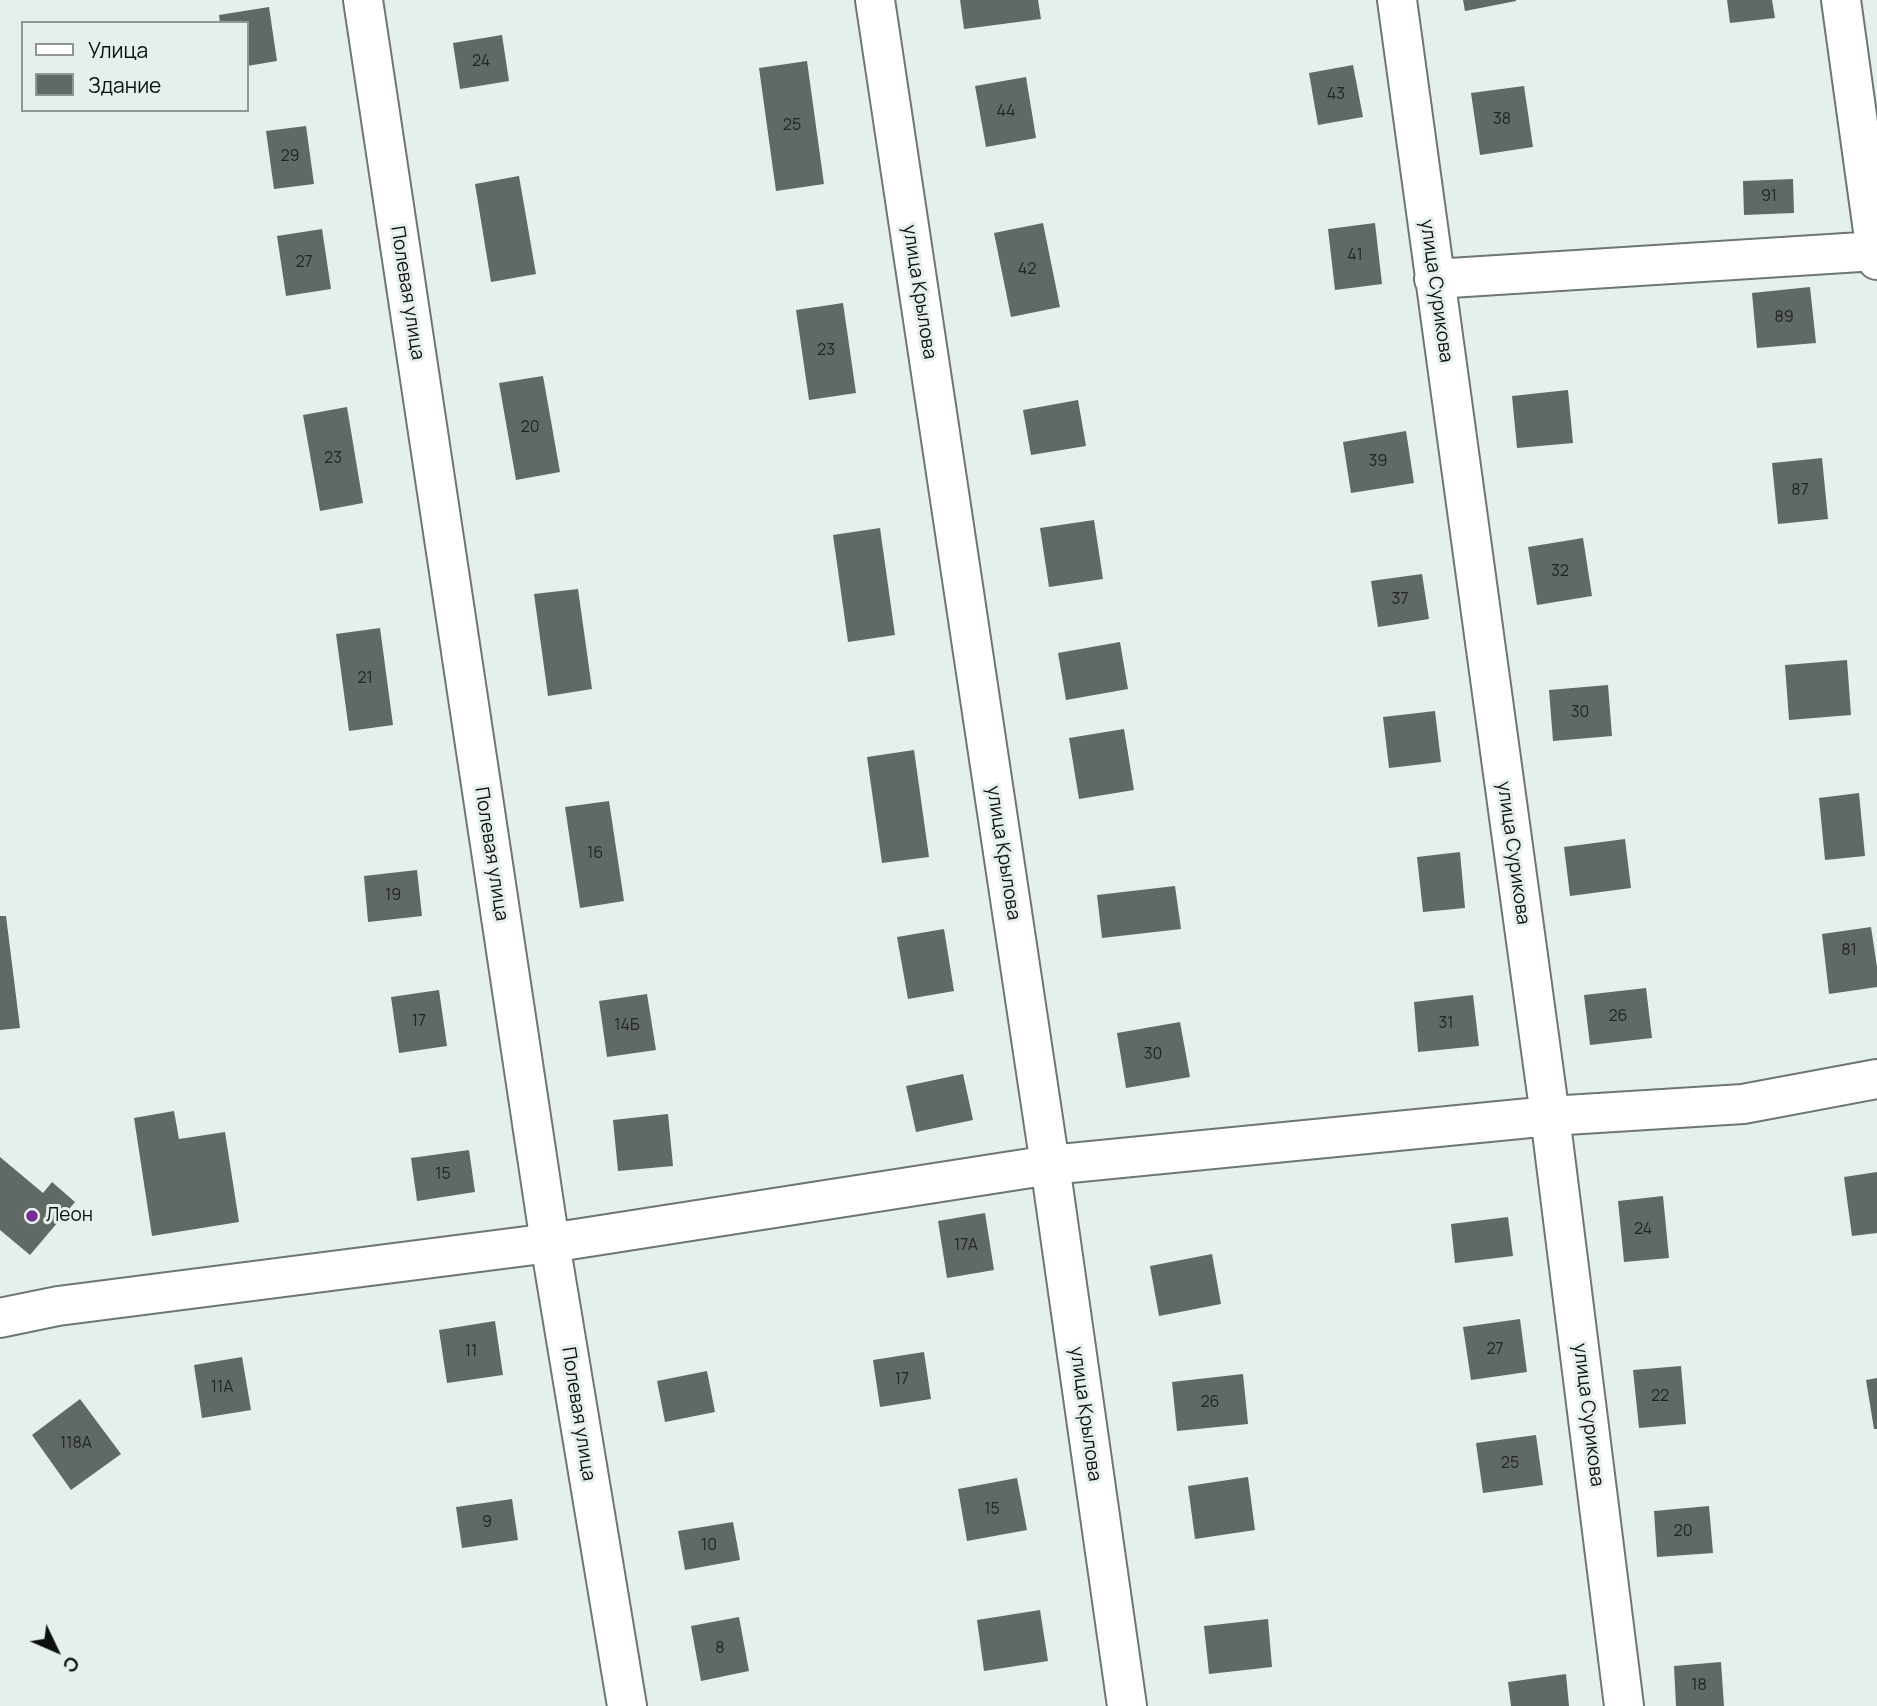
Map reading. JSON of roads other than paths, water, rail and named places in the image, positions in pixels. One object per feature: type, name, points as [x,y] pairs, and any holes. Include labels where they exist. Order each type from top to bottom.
[{"type":"street","name":"Полевая улица","points":[[363,0],[550,1243],[627,1706]]},
{"type":"street","name":"улица Крылова","points":[[875,0],[1050,1165],[1127,1706]]},
{"type":"street","name":"улица Сурикова","points":[[1396,0],[1550,1116],[1625,1706]]},
{"type":"street","points":[[1434,279],[1877,254],[1841,0]]},
{"type":"street","points":[[0,1318],[58,1306],[550,1243],[1050,1165],[1550,1116],[1744,1104],[1877,1079]]},
{"type":"place","name":"Леон","points":[[32,1216]]}]
